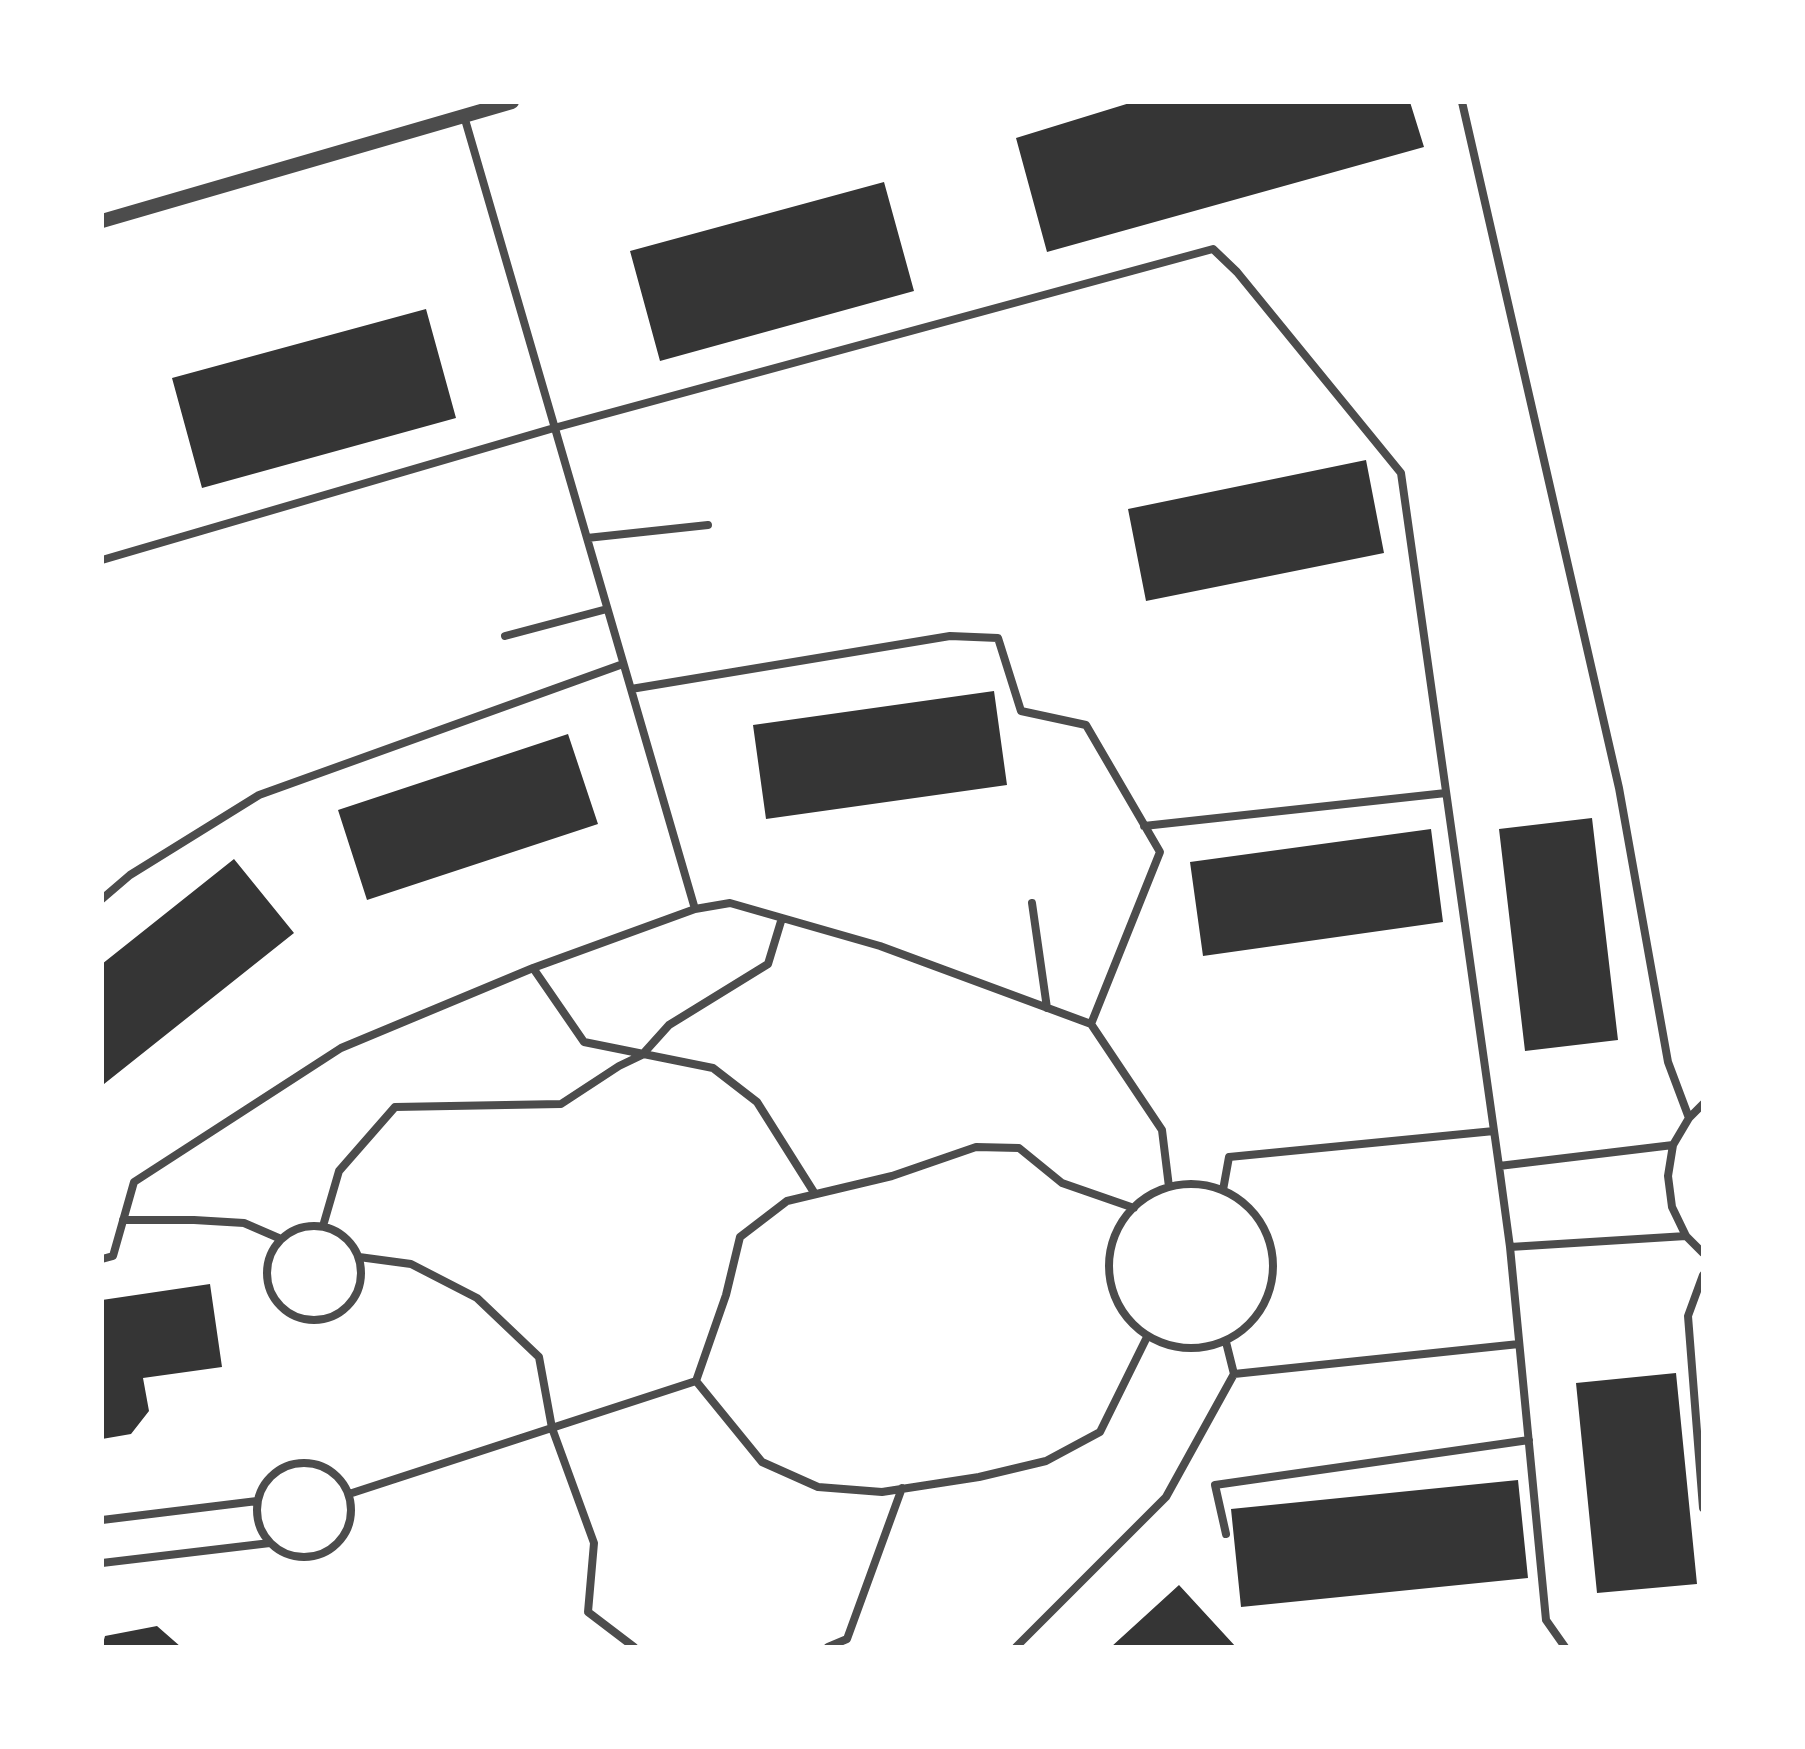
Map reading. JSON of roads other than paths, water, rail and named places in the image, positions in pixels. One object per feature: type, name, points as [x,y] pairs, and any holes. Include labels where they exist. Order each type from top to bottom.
[{"type":"street","points":[[102,221],[512,102]]},
{"type":"street","points":[[1462,102],[1619,788],[1668,1062],[1689,1118]]},
{"type":"street","points":[[464,116],[695,909]]},
{"type":"street","points":[[102,560],[554,428],[1213,249],[1237,272],[1401,473],[1510,1247],[1546,1620],[1565,1647]]},
{"type":"street","points":[[587,538],[708,525]]},
{"type":"street","points":[[505,636],[607,609]]},
{"type":"street","points":[[631,689],[950,636],[998,638],[1021,711],[1086,725],[1160,852],[1091,1024]]},
{"type":"street","points":[[102,899],[130,875],[259,795],[623,664]]},
{"type":"street","points":[[1144,826],[1446,793]]},
{"type":"street","points":[[102,1259],[113,1256],[134,1182],[341,1048],[533,968],[695,909],[730,903],[880,946],[1091,1024],[1162,1130],[1169,1187]]},
{"type":"street","points":[[1032,903],[1047,1008]]},
{"type":"street","points":[[323,1226],[339,1171],[395,1107],[561,1104],[619,1066],[642,1055],[669,1025],[768,964],[782,918]]},
{"type":"street","points":[[533,968],[584,1042],[713,1068],[757,1102],[815,1194]]},
{"type":"street","points":[[1703,1104],[1689,1118],[1673,1145],[1668,1176],[1672,1207],[1686,1236],[1703,1253]]},
{"type":"street","points":[[1223,1190],[1229,1157],[1494,1131]]},
{"type":"street","points":[[1499,1166],[1673,1145]]},
{"type":"street","points":[[696,1381],[726,1295],[740,1237],[787,1201],[892,1176],[976,1147],[1019,1148],[1062,1183],[1134,1208]]},
{"type":"street","points":[[1196,1184],[1223,1190],[1246,1204],[1263,1225],[1273,1251],[1273,1278],[1265,1304],[1248,1326],[1226,1342],[1199,1349],[1172,1347],[1147,1337],[1127,1319],[1113,1295],[1108,1268],[1112,1241],[1125,1217],[1144,1198],[1169,1187],[1196,1184]]},
{"type":"street","points":[[123,1220],[244,1223],[281,1239]]},
{"type":"street","points":[[323,1226],[338,1232],[350,1243],[359,1257],[361,1273],[359,1290],[350,1304],[338,1314],[322,1320],[306,1321],[279,1307],[266,1280],[272,1251],[281,1239],[293,1230],[323,1226]]},
{"type":"street","points":[[1510,1247],[1686,1236]]},
{"type":"street","points":[[359,1257],[411,1264],[477,1298],[539,1357],[552,1428],[594,1543],[588,1612],[634,1647]]},
{"type":"street","points":[[1703,1275],[1688,1316],[1703,1508]]},
{"type":"street","points":[[696,1381],[762,1462],[818,1487],[882,1492],[979,1477],[1046,1461],[1100,1432],[1147,1337]]},
{"type":"street","points":[[1016,1647],[1166,1497],[1234,1374],[1226,1342]]},
{"type":"street","points":[[1234,1374],[1519,1344]]},
{"type":"street","points":[[349,1494],[696,1381]]},
{"type":"street","points":[[1226,1534],[1215,1485],[1529,1440]]},
{"type":"street","points":[[313,1463],[329,1469],[341,1480],[349,1494],[352,1510],[349,1526],[341,1540],[329,1551],[313,1556],[297,1556],[282,1552],[261,1531],[257,1501],[272,1475],[284,1467],[313,1463]]},
{"type":"street","points":[[828,1647],[847,1639],[902,1488]]},
{"type":"street","points":[[102,1520],[257,1501]]},
{"type":"street","points":[[102,1563],[270,1543]]}]
